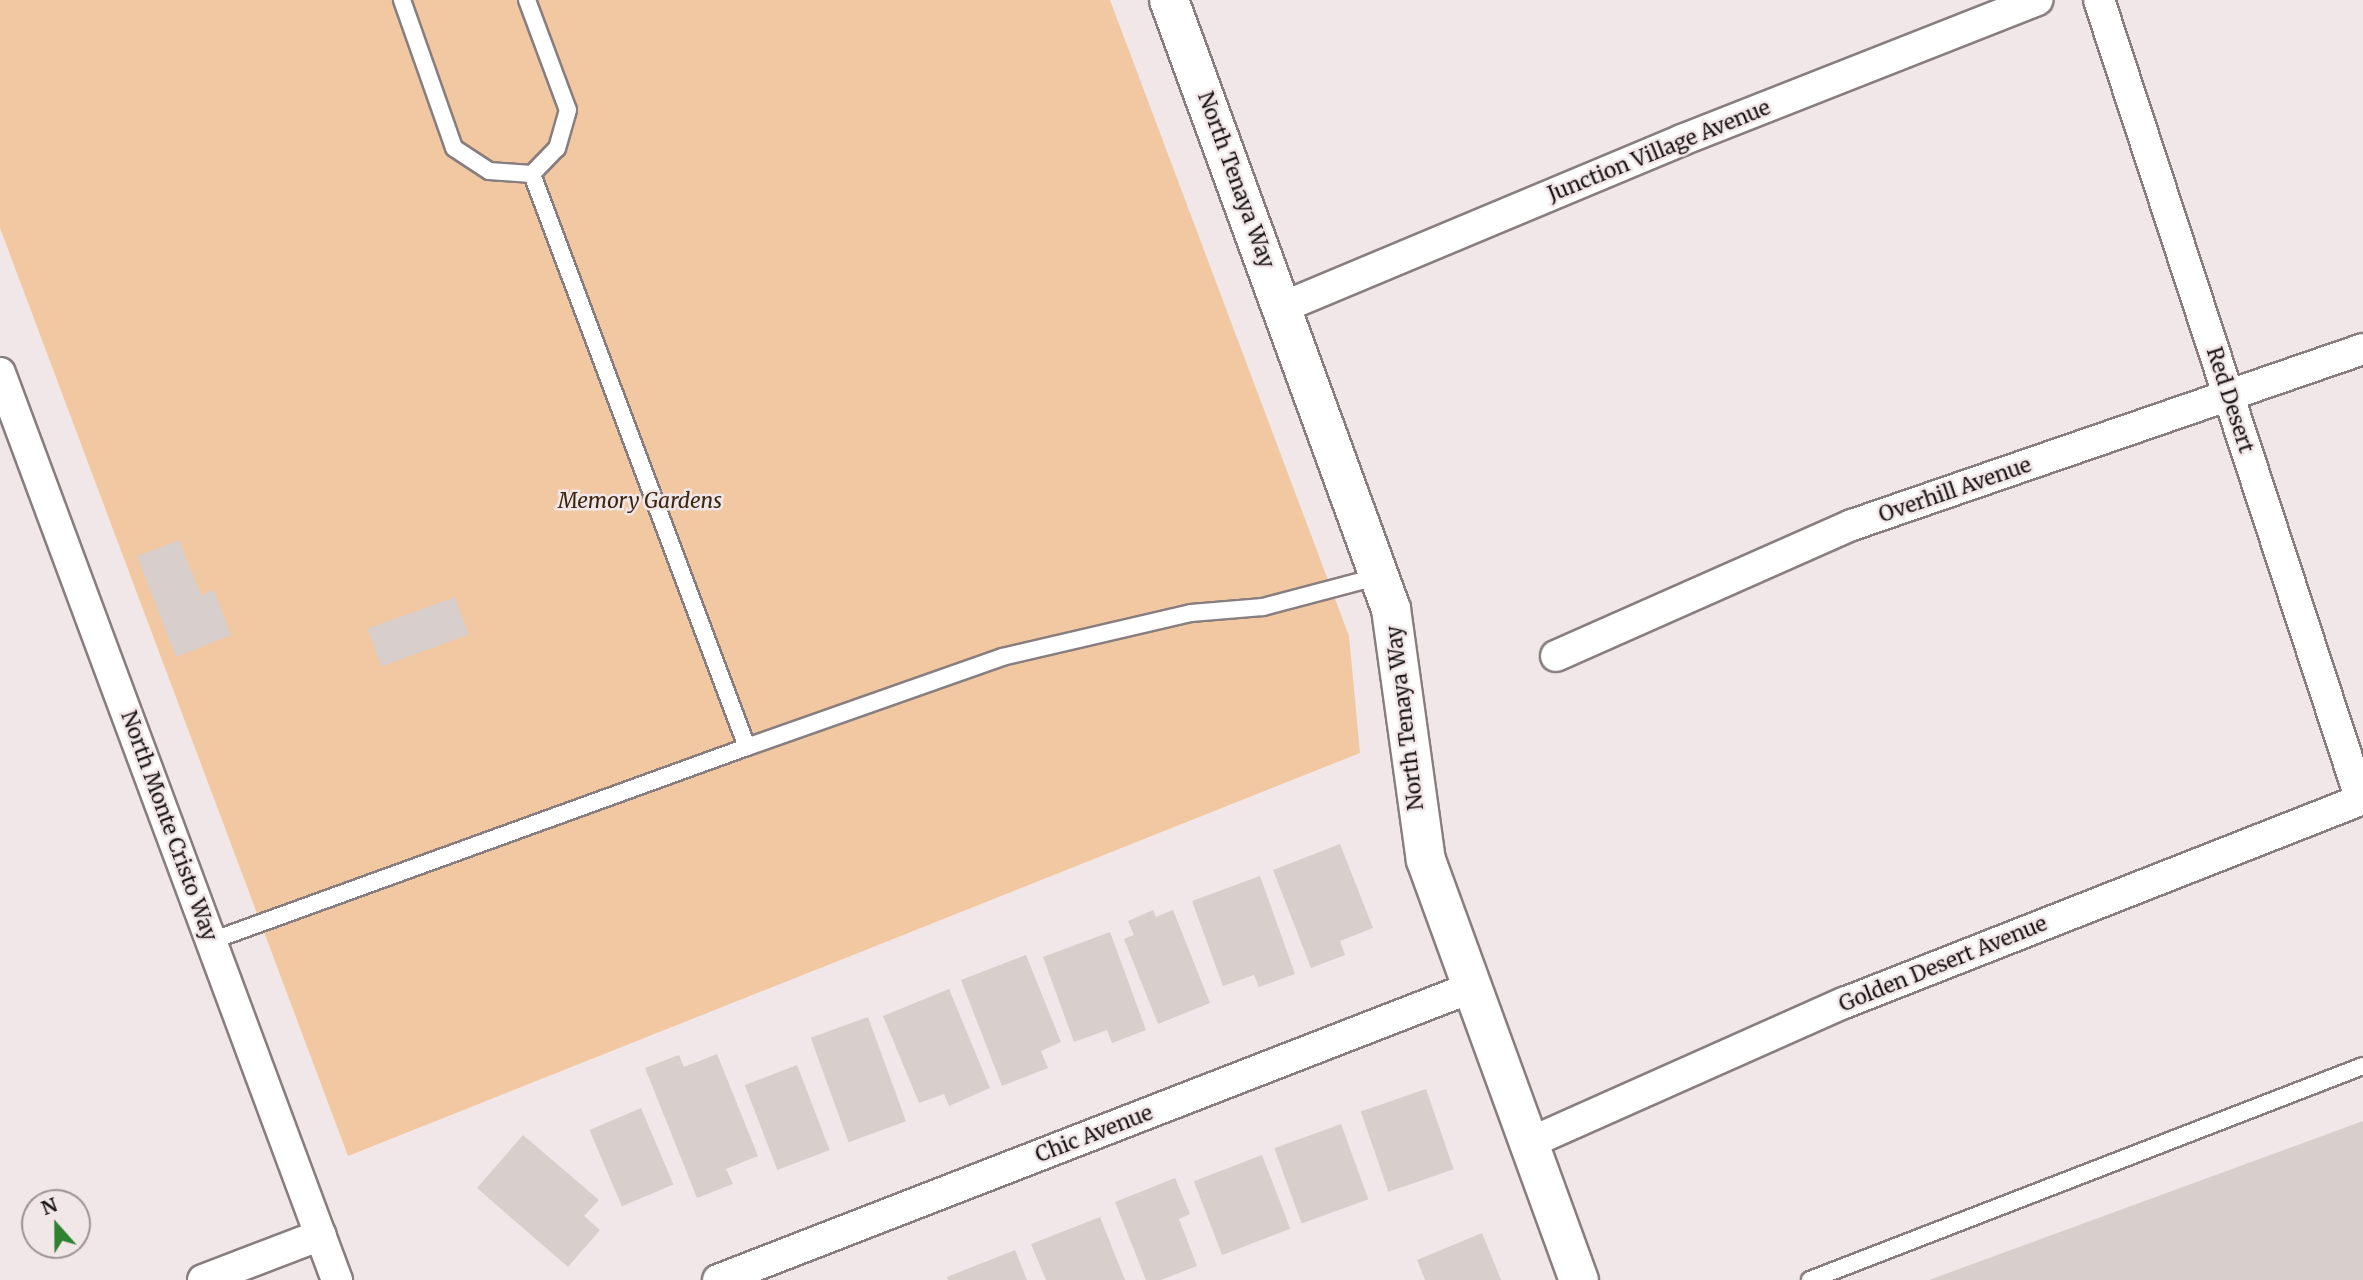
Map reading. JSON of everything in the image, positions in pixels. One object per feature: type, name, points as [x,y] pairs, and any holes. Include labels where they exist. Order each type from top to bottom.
[{"type":"main road","name":"North Tenaya Way","points":[[1170,0],[1380,576],[1399,648],[1419,829],[1470,988],[1579,1280]]},
{"type":"street","name":"Junction Village Avenue","points":[[1283,307],[1682,140],[2037,0]]},
{"type":"street","name":"Red Desert","points":[[2099,0],[2362,800]]},
{"type":"street","name":"Overhill Avenue","points":[[1556,656],[1852,525],[2363,349]]},
{"type":"street","name":"North Monte Cristo Way","points":[[0,373],[337,1280]]},
{"type":"street","name":"Golden Desert Avenue","points":[[1529,1143],[1844,1003],[2362,800]]},
{"type":"street","name":"Chic Avenue","points":[[718,1280],[1470,988]]},
{"type":"street","points":[[203,1280],[321,1235]]},
{"type":"lane","points":[[402,0],[454,148],[489,171],[532,174]]},
{"type":"lane","points":[[527,0],[568,110],[557,148],[532,174]]},
{"type":"lane","points":[[532,174],[747,747]]},
{"type":"lane","points":[[211,942],[1002,657],[1191,613],[1263,607],[1380,576]]},
{"type":"lane","points":[[1810,1280],[2363,1066]]},
{"type":"green space","name":"Memory Gardens","points":[[0,0],[1110,0],[1349,636],[1360,753],[348,1156],[0,228]]},
{"type":"building","points":[[179,540],[201,595],[214,590],[231,635],[176,657],[137,556]]},
{"type":"building","points":[[455,597],[469,635],[381,666],[368,629]]},
{"type":"building","points":[[1340,844],[1373,928],[1340,941],[1345,955],[1311,968],[1273,870]]},
{"type":"building","points":[[1260,876],[1295,974],[1259,987],[1254,975],[1223,986],[1192,901]]},
{"type":"building","points":[[1153,910],[1156,917],[1173,910],[1210,1003],[1158,1024],[1124,939],[1134,935],[1128,921]]},
{"type":"building","points":[[1110,932],[1146,1030],[1112,1043],[1107,1030],[1074,1042],[1043,957]]},
{"type":"building","points":[[1026,955],[1061,1042],[1041,1051],[1048,1068],[1002,1086],[961,980]]},
{"type":"building","points":[[949,989],[990,1088],[949,1106],[944,1094],[919,1103],[883,1016]]},
{"type":"building","points":[[868,1017],[906,1121],[849,1142],[811,1038]]},
{"type":"building","points":[[717,1054],[758,1156],[726,1169],[733,1184],[697,1198],[645,1068],[679,1055],[684,1067]]},
{"type":"building","points":[[797,1065],[830,1150],[777,1170],[745,1085]]},
{"type":"building","points":[[1426,1089],[1454,1169],[1388,1192],[1361,1111]]},
{"type":"building","points":[[641,1108],[673,1184],[622,1206],[589,1130]]},
{"type":"building","points":[[2363,1121],[2363,1280],[1929,1280]]},
{"type":"building","points":[[1341,1124],[1368,1199],[1302,1223],[1274,1148]]},
{"type":"building","points":[[523,1135],[599,1200],[584,1216],[600,1230],[568,1267],[477,1188]]},
{"type":"building","points":[[1262,1155],[1290,1229],[1222,1255],[1194,1181]]},
{"type":"building","points":[[1175,1178],[1190,1214],[1179,1219],[1197,1266],[1161,1280],[1146,1280],[1115,1202]]},
{"type":"building","points":[[1100,1217],[1125,1280],[1046,1280],[1031,1244]]},
{"type":"building","points":[[1482,1233],[1501,1280],[1425,1280],[1417,1260]]},
{"type":"building","points":[[1015,1250],[1027,1280],[948,1280],[947,1277]]}]
